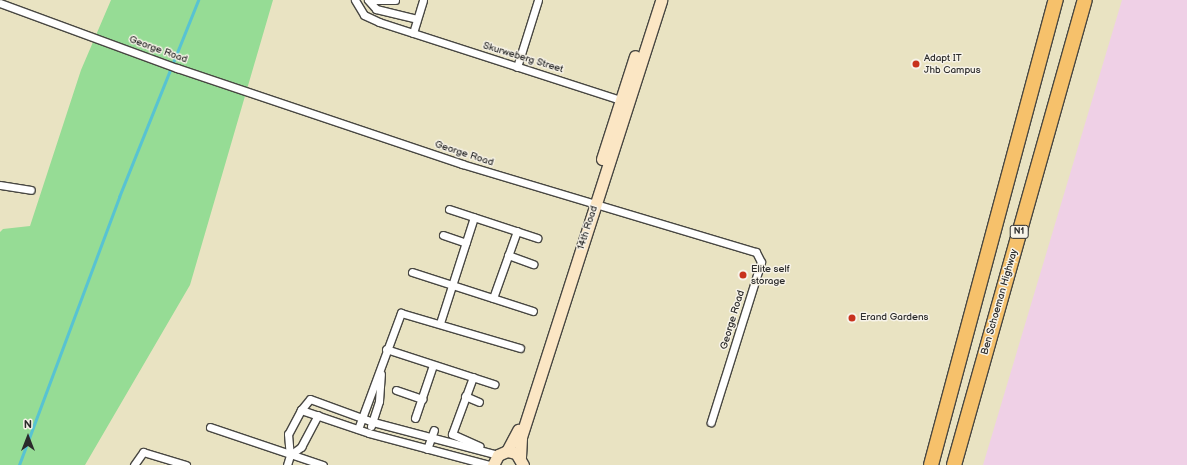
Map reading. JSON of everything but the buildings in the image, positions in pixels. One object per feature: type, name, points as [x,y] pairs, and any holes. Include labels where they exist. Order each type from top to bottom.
[{"type":"highway","name":"N1","points":[[931,465],[1056,0]]},
{"type":"highway","name":"Ben Schoeman Highway","points":[[954,465],[1084,0]]},
{"type":"street","name":"Skurweberg Street","points":[[355,0],[366,16],[412,33],[624,101]]},
{"type":"street","points":[[368,0],[376,8],[417,19]]},
{"type":"street","points":[[371,0],[395,0]]},
{"type":"street","points":[[412,33],[423,0]]},
{"type":"street","points":[[517,66],[538,0]]},
{"type":"street","name":"14th Road","points":[[522,461],[521,437],[654,0]]},
{"type":"street","name":"14th Road","points":[[624,101],[661,0]]},
{"type":"street","name":"George Road","points":[[0,3],[177,68],[593,204],[756,252],[760,256],[711,422]]},
{"type":"street","points":[[0,185],[31,190]]},
{"type":"street","name":"14th Road","points":[[499,457],[518,430],[593,204]]},
{"type":"street","points":[[449,209],[537,238]]},
{"type":"street","points":[[440,323],[474,217]]},
{"type":"street","points":[[493,298],[517,232]]},
{"type":"street","points":[[443,235],[466,243]]},
{"type":"street","points":[[508,255],[533,264]]},
{"type":"street","points":[[412,272],[533,311]]},
{"type":"street","points":[[358,429],[381,370],[386,349],[401,313],[440,323],[520,348]]},
{"type":"street","points":[[386,349],[494,384]]},
{"type":"street","points":[[415,418],[433,365]]},
{"type":"street","points":[[369,433],[379,401],[381,370]]},
{"type":"street","points":[[473,377],[452,434],[479,446]]},
{"type":"street","points":[[396,390],[422,399]]},
{"type":"street","points":[[465,396],[479,402]]},
{"type":"street","points":[[287,465],[290,455],[288,434],[308,398],[373,422],[499,457],[522,461]]},
{"type":"street","points":[[301,410],[369,433],[427,449],[482,460],[489,465]]},
{"type":"street","points":[[290,455],[301,447],[318,415]]},
{"type":"street","points":[[210,427],[323,465]]},
{"type":"street","points":[[427,449],[434,430]]},
{"type":"street","points":[[134,465],[143,452],[186,465]]},
{"type":"shaded area","points":[[1122,0],[1187,0],[1187,465],[983,465]]},
{"type":"green space","points":[[111,0],[273,0],[190,285],[85,465],[0,465],[0,232],[3,229],[30,226],[81,70]]},
{"type":"waterway","points":[[19,465],[119,197],[198,0]]},
{"type":"place","name":"Adapt IT Jhb Campus","points":[[916,64]]},
{"type":"place","name":"Elite self storage","points":[[743,275]]},
{"type":"place","name":"Erand Gardens","points":[[852,318]]}]
